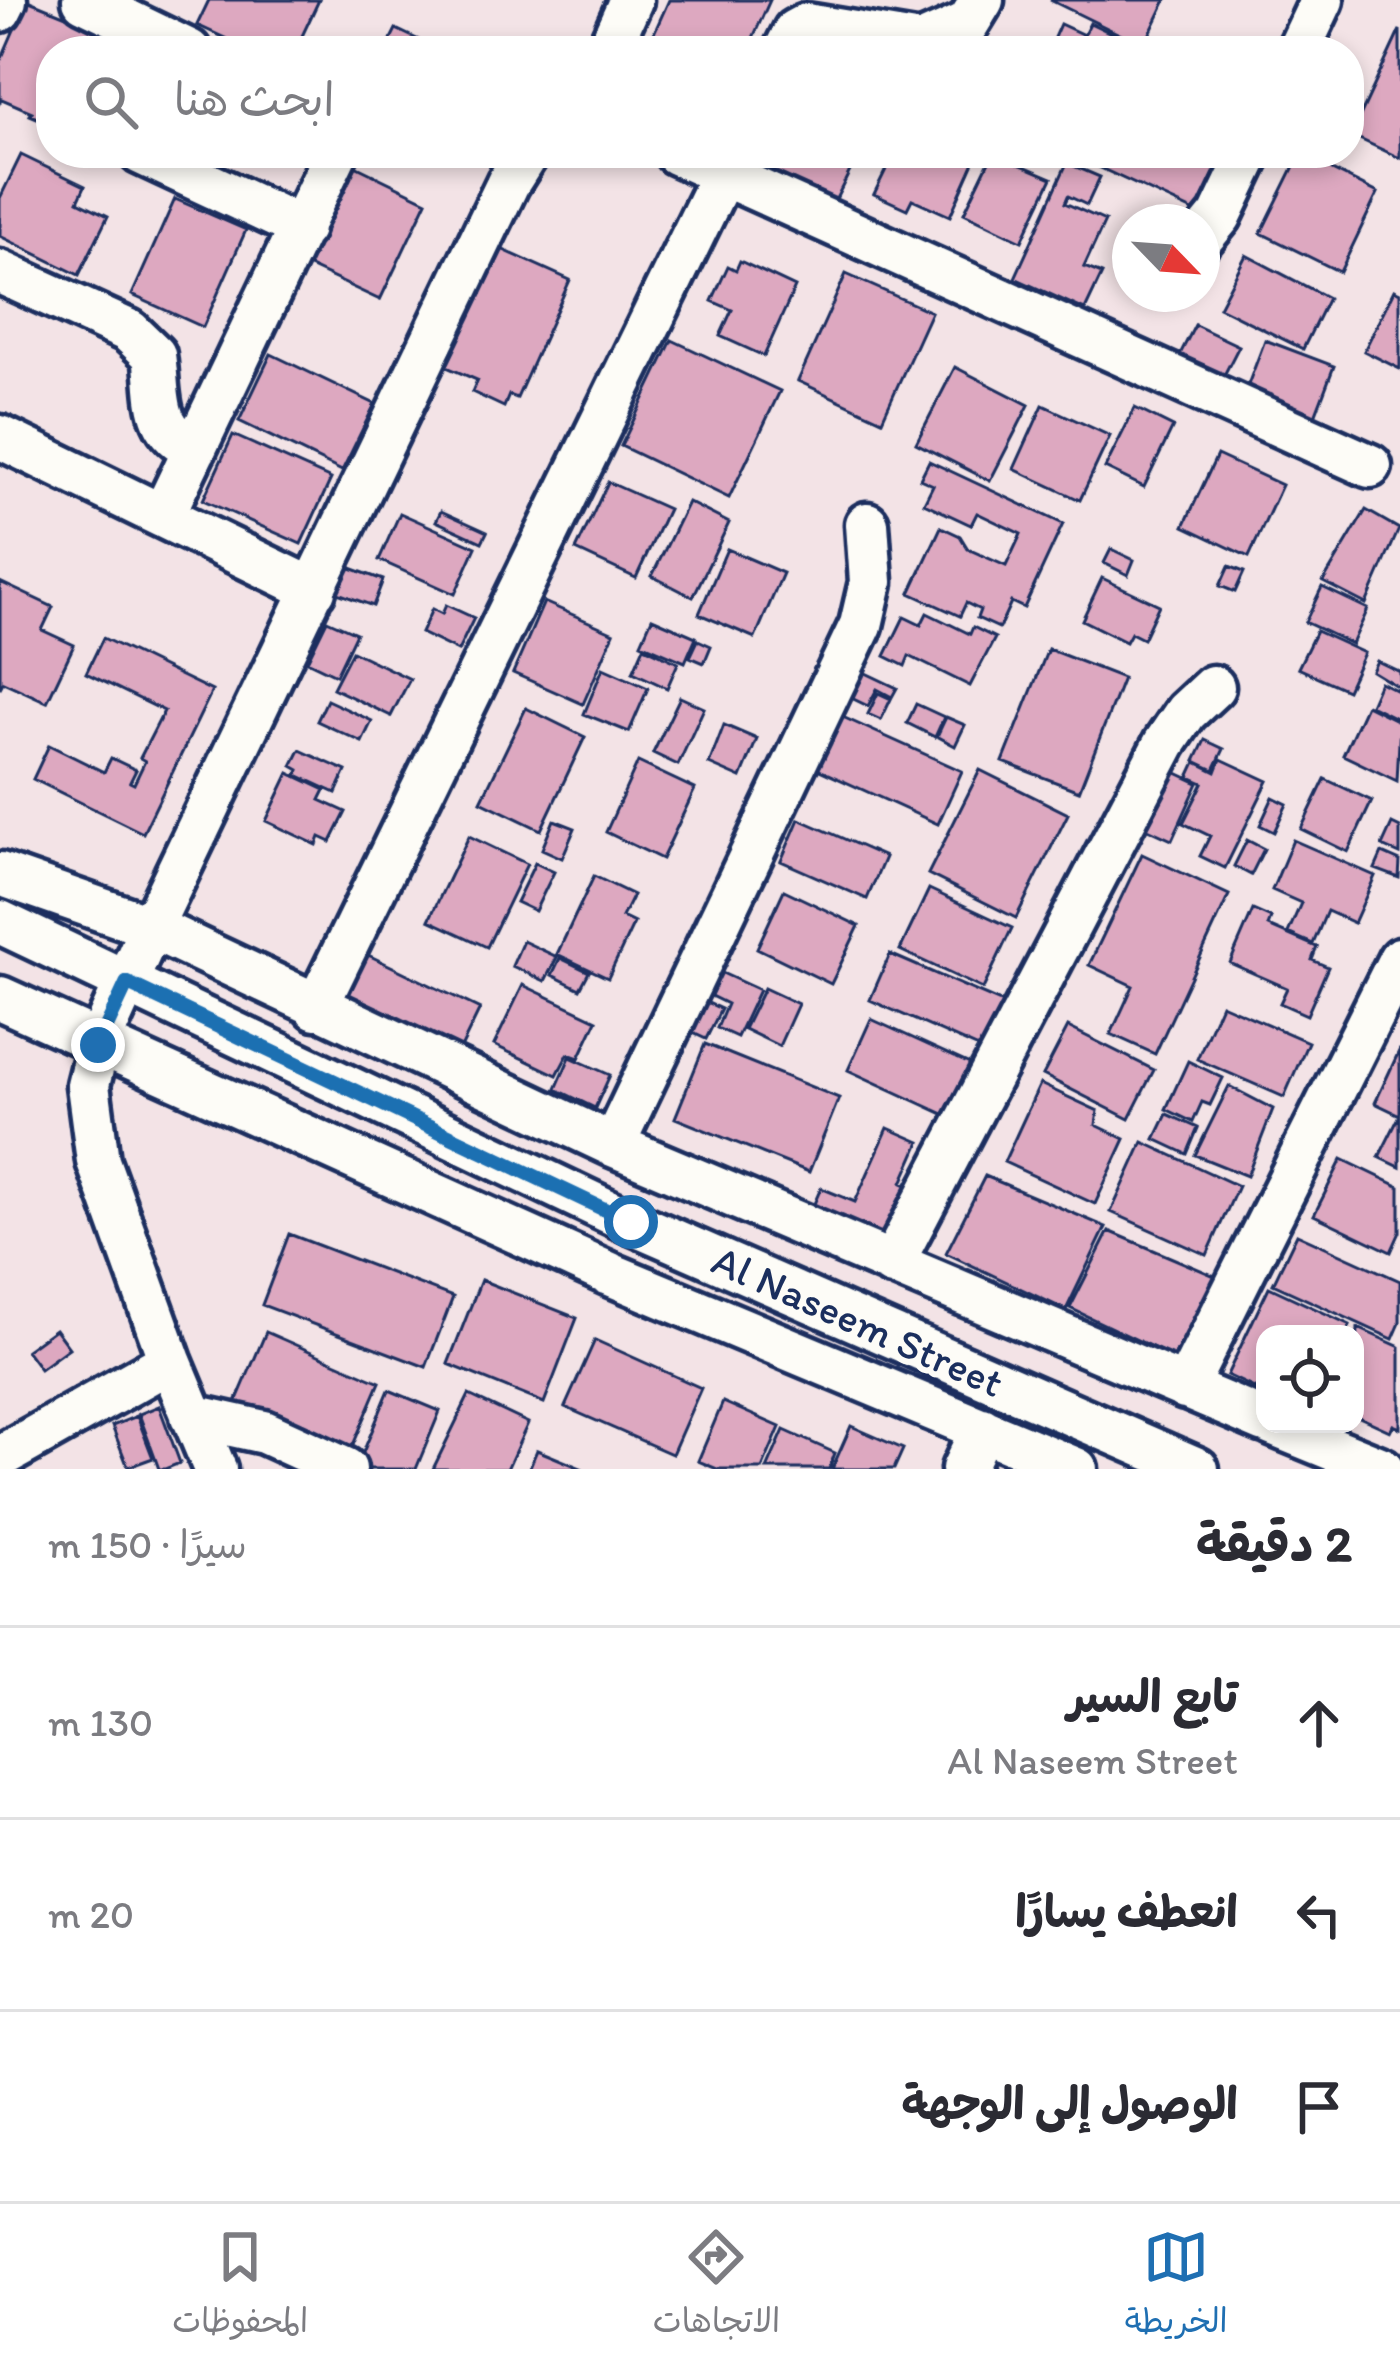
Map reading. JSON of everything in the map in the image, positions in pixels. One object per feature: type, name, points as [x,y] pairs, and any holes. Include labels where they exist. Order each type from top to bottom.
[{"type":"street","points":[[0,10],[5,0]]},
{"type":"street","points":[[84,0],[117,35]]},
{"type":"street","points":[[615,36],[631,0]]},
{"type":"street","points":[[939,36],[968,23],[982,0]]},
{"type":"street","points":[[1305,36],[1322,0]]},
{"type":"street","points":[[792,36],[806,25],[873,36]]},
{"type":"street","points":[[173,168],[302,228]]},
{"type":"street","points":[[163,514],[329,168]]},
{"type":"street","points":[[215,1469],[170,1361],[98,1161],[88,1085],[98,1045],[151,927],[518,168]]},
{"type":"street","points":[[316,1008],[726,168]]},
{"type":"street","points":[[737,168],[1370,466]]},
{"type":"street","points":[[1220,216],[1243,168]]},
{"type":"street","points":[[0,272],[129,331],[154,355],[160,415],[174,439],[195,449]]},
{"type":"street","points":[[0,437],[314,590]]},
{"type":"street","points":[[613,1144],[861,626],[872,582],[867,524]]},
{"type":"street","points":[[892,1264],[1165,743],[1186,712],[1213,687]]},
{"type":"street","points":[[0,874],[151,927],[613,1144],[1256,1418]]},
{"type":"street","name":"Al Naseem Street","points":[[0,922],[631,1222],[1197,1469]]},
{"type":"street","points":[[1185,1388],[1400,959]]},
{"type":"street","name":"Al Naseem Street","points":[[0,998],[610,1274],[1076,1469]]},
{"type":"street","points":[[0,1457],[170,1361]]},
{"type":"street","points":[[192,1416],[264,1432],[345,1469]]},
{"type":"street","points":[[964,1469],[982,1429]]},
{"type":"street","points":[[1294,1433],[1382,1469]]},
{"type":"building","points":[[27,0],[98,29],[95,36],[36,36],[36,118],[0,102],[0,62]]},
{"type":"building","points":[[209,0],[319,0],[302,36],[221,36],[197,25]]},
{"type":"building","points":[[669,0],[770,0],[754,36],[653,36]]},
{"type":"building","points":[[1050,0],[1166,0],[1149,36],[1124,36]]},
{"type":"building","points":[[1090,23],[1117,36],[1055,36],[1060,24],[1084,35]]},
{"type":"building","points":[[1400,30],[1400,158],[1364,141],[1364,107]]},
{"type":"building","points":[[21,155],[36,162],[36,168],[48,168],[85,186],[78,201],[108,216],[79,275],[0,236],[0,198]]},
{"type":"building","points":[[347,168],[359,168],[427,201],[380,300],[301,263]]},
{"type":"building","points":[[759,168],[852,168],[833,205]]},
{"type":"building","points":[[887,168],[971,168],[950,216],[912,199],[907,209],[874,194]]},
{"type":"building","points":[[986,168],[1028,168],[1052,178],[1022,241],[964,213]]},
{"type":"building","points":[[1065,168],[1100,177],[1087,205],[1068,196],[1065,203],[1105,221],[1084,267],[1102,274],[1085,310],[1015,278]]},
{"type":"building","points":[[1101,168],[1218,168],[1201,204],[1178,204]]},
{"type":"building","points":[[1293,168],[1328,168],[1378,193],[1340,272],[1261,233]]},
{"type":"building","points":[[175,199],[246,230],[203,327],[132,295]]},
{"type":"building","points":[[488,243],[570,280],[517,398],[509,395],[504,407],[472,392],[477,380],[435,362]]},
{"type":"building","points":[[1246,255],[1328,298],[1303,349],[1220,305]]},
{"type":"building","points":[[740,261],[795,287],[764,356],[720,336],[732,310],[712,301],[728,266],[736,270]]},
{"type":"building","points":[[846,274],[931,312],[882,420],[798,381]]},
{"type":"building","points":[[1394,290],[1400,293],[1400,369],[1364,351]]},
{"type":"building","points":[[1195,325],[1239,346],[1219,385],[1175,364]]},
{"type":"building","points":[[672,340],[780,391],[729,498],[621,446]]},
{"type":"building","points":[[1265,340],[1334,366],[1312,424],[1243,398]]},
{"type":"building","points":[[271,354],[375,404],[342,471],[239,421]]},
{"type":"building","points":[[955,367],[1029,405],[990,481],[916,443]]},
{"type":"building","points":[[1043,405],[1110,436],[1080,500],[1014,469]]},
{"type":"building","points":[[1135,408],[1173,427],[1144,487],[1105,468]]},
{"type":"building","points":[[233,435],[331,479],[301,544],[203,500]]},
{"type":"building","points":[[1217,455],[1282,485],[1249,557],[1184,526]]},
{"type":"building","points":[[929,461],[1063,524],[1024,608],[1011,602],[999,628],[977,618],[980,610],[966,603],[960,616],[910,593],[941,527],[960,536],[968,549],[1006,566],[1021,534],[977,513],[971,525],[924,503],[933,485],[920,479]]},
{"type":"building","points":[[608,482],[668,509],[636,578],[576,550]]},
{"type":"building","points":[[688,502],[729,523],[693,597],[652,576]]},
{"type":"building","points":[[1366,510],[1399,529],[1366,604],[1323,582]]},
{"type":"building","points":[[441,511],[487,532],[482,542],[436,521]]},
{"type":"building","points":[[400,513],[476,547],[455,594],[379,560]]},
{"type":"building","points":[[727,549],[783,573],[755,638],[699,614]]},
{"type":"building","points":[[1111,549],[1134,560],[1128,575],[1104,563]]},
{"type":"building","points":[[337,563],[383,580],[373,606],[327,589]]},
{"type":"building","points":[[1229,566],[1244,572],[1235,592],[1220,586]]},
{"type":"building","points":[[1102,578],[1159,605],[1143,639],[1131,633],[1126,642],[1082,620]]},
{"type":"building","points":[[0,582],[53,607],[42,630],[74,645],[47,702],[3,682],[0,688]]},
{"type":"building","points":[[1322,587],[1368,609],[1352,644],[1305,622]]},
{"type":"building","points":[[544,602],[614,633],[583,704],[513,673]]},
{"type":"building","points":[[446,605],[474,618],[458,651],[421,633],[432,609],[442,614]]},
{"type":"building","points":[[927,613],[970,634],[973,627],[995,638],[970,686],[909,656],[905,666],[885,656],[904,617],[921,625]]},
{"type":"building","points":[[652,618],[696,637],[685,662],[641,643]]},
{"type":"building","points":[[327,620],[356,633],[336,675],[307,661]]},
{"type":"building","points":[[1316,631],[1364,653],[1347,690],[1298,668]]},
{"type":"building","points":[[103,638],[212,691],[143,833],[33,779],[49,745],[104,772],[111,758],[136,770],[130,782],[134,784],[145,761],[140,758],[164,711],[86,673]]},
{"type":"building","points":[[698,640],[711,646],[704,663],[690,657]]},
{"type":"building","points":[[644,647],[678,663],[667,688],[633,672]]},
{"type":"building","points":[[1048,649],[1123,678],[1079,791],[1003,762]]},
{"type":"building","points":[[352,651],[410,679],[391,716],[333,688]]},
{"type":"building","points":[[1377,661],[1400,672],[1400,688],[1372,671]]},
{"type":"building","points":[[851,666],[897,688],[892,697],[877,689],[868,706],[839,692]]},
{"type":"building","points":[[603,668],[648,688],[629,732],[584,714]]},
{"type":"building","points":[[1380,682],[1400,692],[1400,720],[1370,705]]},
{"type":"building","points":[[878,693],[891,699],[881,720],[868,714]]},
{"type":"building","points":[[680,697],[704,708],[678,765],[653,753]]},
{"type":"building","points":[[327,700],[372,721],[362,742],[317,721]]},
{"type":"building","points":[[916,704],[944,717],[935,737],[907,723]]},
{"type":"building","points":[[1366,705],[1400,722],[1397,781],[1343,755]]},
{"type":"building","points":[[526,708],[585,737],[541,830],[481,801]]},
{"type":"building","points":[[836,714],[962,771],[938,824],[813,767]]},
{"type":"building","points":[[946,717],[965,725],[955,746],[937,736]]},
{"type":"building","points":[[724,725],[757,739],[741,778],[709,764]]},
{"type":"building","points":[[1205,740],[1224,749],[1214,770],[1195,761]]},
{"type":"building","points":[[300,750],[346,771],[336,793],[297,775],[299,770],[292,766]]},
{"type":"building","points":[[1221,759],[1268,781],[1225,868],[1200,856],[1210,836],[1183,823],[1203,783],[1189,777],[1196,762],[1216,772]]},
{"type":"building","points":[[638,762],[695,789],[662,859],[606,832]]},
{"type":"building","points":[[1164,767],[1198,783],[1172,840],[1137,824]]},
{"type":"building","points":[[980,770],[1068,814],[1016,918],[928,874]]},
{"type":"building","points":[[289,773],[325,790],[320,800],[346,812],[331,842],[320,837],[317,845],[266,821]]},
{"type":"building","points":[[1325,779],[1372,801],[1348,852],[1301,829]]},
{"type":"building","points":[[1273,797],[1287,804],[1274,832],[1260,825]]},
{"type":"building","points":[[799,819],[885,857],[867,899],[781,861]]},
{"type":"building","points":[[554,820],[575,828],[562,858],[542,849]]},
{"type":"building","points":[[1392,824],[1400,828],[1400,854],[1382,846]]},
{"type":"building","points":[[469,836],[527,864],[487,947],[429,920]]},
{"type":"building","points":[[1247,840],[1264,849],[1251,875],[1234,866]]},
{"type":"building","points":[[1293,840],[1375,876],[1354,923],[1327,911],[1313,944],[1288,933],[1301,903],[1272,890]]},
{"type":"building","points":[[1382,853],[1400,861],[1399,878],[1375,869]]},
{"type":"building","points":[[1142,854],[1229,895],[1155,1054],[1111,1034],[1133,986],[1089,965]]},
{"type":"building","points":[[535,863],[554,872],[535,911],[516,902]]},
{"type":"building","points":[[594,876],[633,895],[622,917],[634,923],[608,978],[557,954]]},
{"type":"building","points":[[929,889],[1012,928],[983,989],[900,950]]},
{"type":"building","points":[[784,890],[859,926],[831,984],[757,948]]},
{"type":"building","points":[[1253,910],[1271,918],[1268,926],[1317,947],[1312,960],[1328,967],[1307,1015],[1280,1003],[1287,988],[1230,963]]},
{"type":"building","points":[[523,941],[557,957],[545,981],[512,966]]},
{"type":"building","points":[[366,954],[480,1009],[460,1050],[413,1027],[410,1033],[346,996]]},
{"type":"building","points":[[890,954],[1010,1006],[990,1053],[870,1000]]},
{"type":"building","points":[[560,958],[589,972],[580,989],[552,975]]},
{"type":"building","points":[[720,972],[759,990],[737,1037],[717,1028],[727,1004],[709,995]]},
{"type":"building","points":[[523,985],[597,1020],[579,1058],[568,1054],[557,1075],[494,1045]]},
{"type":"building","points":[[764,988],[798,1004],[779,1046],[744,1029]]},
{"type":"building","points":[[706,1002],[721,1009],[706,1039],[691,1032]]},
{"type":"building","points":[[1221,1004],[1308,1042],[1284,1097],[1197,1059]]},
{"type":"building","points":[[871,1019],[974,1066],[950,1117],[848,1070]]},
{"type":"building","points":[[1068,1027],[1154,1070],[1129,1119],[1043,1075]]},
{"type":"building","points":[[705,1044],[839,1098],[809,1172],[675,1118]]},
{"type":"building","points":[[1400,1049],[1400,1115],[1375,1103]]},
{"type":"building","points":[[570,1057],[610,1075],[595,1108],[556,1089]]},
{"type":"building","points":[[1188,1061],[1223,1078],[1210,1105],[1202,1102],[1193,1122],[1166,1109]]},
{"type":"building","points":[[1040,1084],[1098,1111],[1096,1125],[1125,1139],[1095,1204],[1004,1162]]},
{"type":"building","points":[[1229,1086],[1273,1109],[1247,1176],[1195,1155]]},
{"type":"building","points":[[1167,1114],[1198,1128],[1187,1154],[1155,1139]]},
{"type":"building","points":[[1400,1118],[1400,1167],[1379,1157]]},
{"type":"building","points":[[888,1128],[920,1142],[902,1183],[920,1191],[894,1250],[810,1213],[821,1188],[855,1202]]},
{"type":"building","points":[[1143,1142],[1238,1186],[1207,1255],[1111,1212]]},
{"type":"building","points":[[1342,1159],[1400,1187],[1400,1232],[1391,1252],[1314,1215]]},
{"type":"building","points":[[985,1176],[1106,1227],[1066,1310],[946,1253]]},
{"type":"building","points":[[1109,1231],[1229,1282],[1190,1365],[1070,1308]]},
{"type":"building","points":[[289,1234],[453,1297],[426,1367],[262,1305]]},
{"type":"building","points":[[1297,1234],[1400,1281],[1400,1323],[1393,1339],[1273,1284]]},
{"type":"building","points":[[481,1280],[577,1318],[544,1403],[448,1364]]},
{"type":"building","points":[[1269,1287],[1350,1325],[1256,1325],[1256,1389],[1227,1375]]},
{"type":"building","points":[[55,1329],[69,1348],[40,1369],[26,1350]]},
{"type":"building","points":[[1364,1331],[1400,1347],[1400,1428],[1393,1425],[1390,1431],[1364,1419]]},
{"type":"building","points":[[266,1332],[380,1382],[347,1459],[233,1409]]},
{"type":"building","points":[[595,1340],[701,1388],[672,1454],[565,1407]]},
{"type":"building","points":[[389,1390],[440,1411],[416,1469],[361,1469],[357,1467]]},
{"type":"building","points":[[469,1395],[528,1423],[507,1469],[433,1469]]},
{"type":"building","points":[[723,1402],[780,1427],[762,1469],[717,1469],[698,1461]]},
{"type":"building","points":[[159,1406],[180,1463],[165,1469],[159,1469],[139,1414]]},
{"type":"building","points":[[137,1416],[153,1458],[128,1467],[112,1426]]},
{"type":"building","points":[[851,1426],[903,1449],[894,1469],[832,1469]]},
{"type":"building","points":[[784,1430],[835,1453],[829,1469],[767,1469]]},
{"type":"building","points":[[537,1450],[583,1469],[529,1469]]},
{"type":"route","points":[[98,1045],[127,983],[631,1222]]}]
